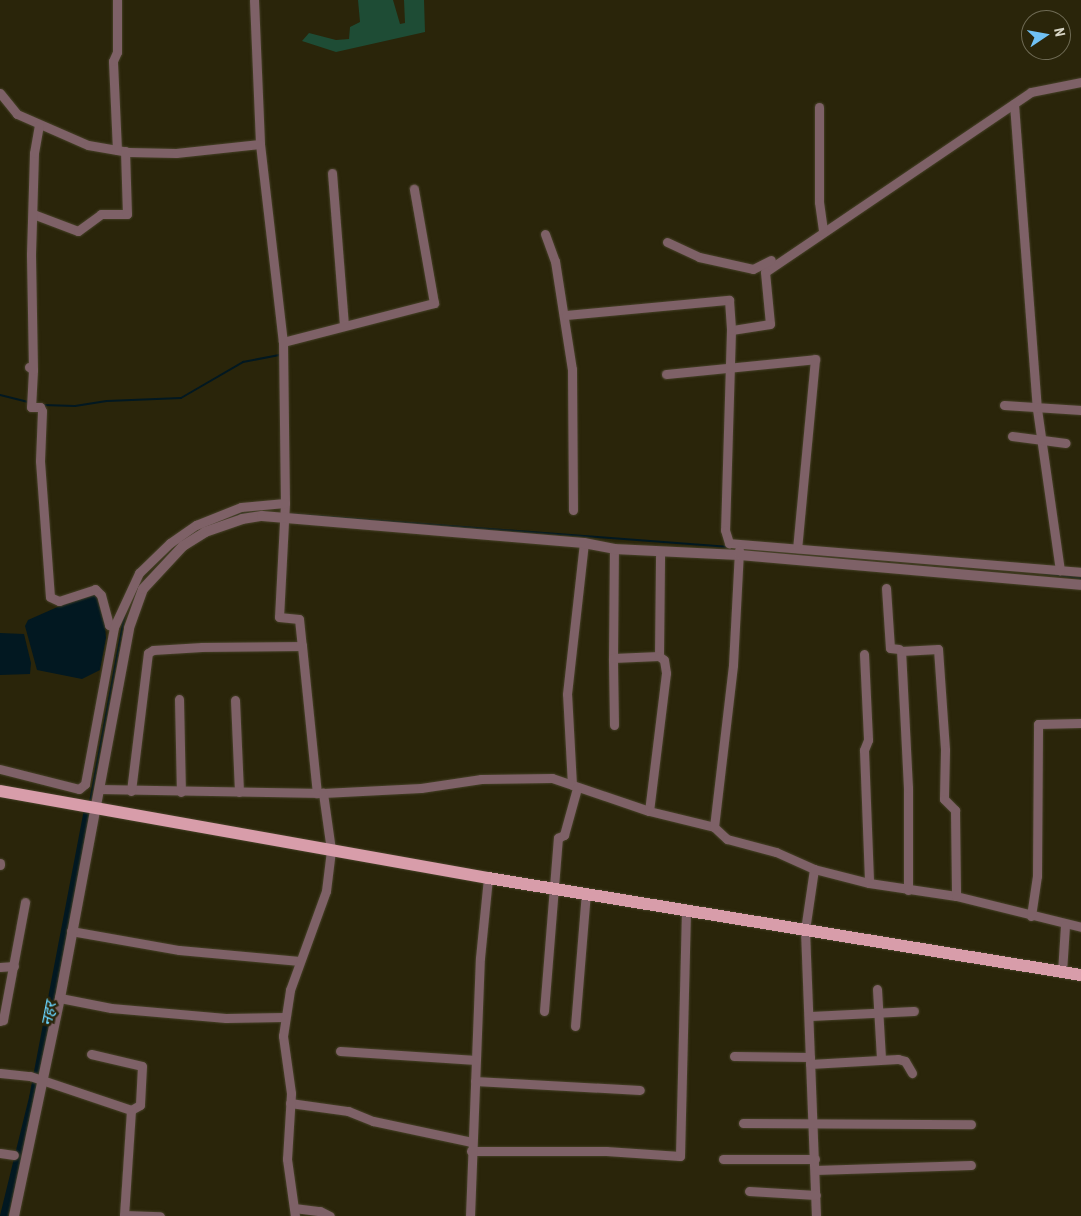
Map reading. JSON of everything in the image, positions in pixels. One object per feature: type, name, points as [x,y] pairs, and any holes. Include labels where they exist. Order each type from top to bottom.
[{"type":"main road","points":[[0,791],[488,878],[1081,975]]},
{"type":"street","points":[[33,214],[78,231],[101,214],[127,214],[113,61],[117,52],[117,0]]},
{"type":"street","points":[[254,0],[260,144],[283,342],[285,503],[279,617],[299,619],[320,793],[331,850],[326,891],[300,961],[284,1017],[283,1036],[290,1103],[287,1159],[295,1212],[320,1211],[330,1216]]},
{"type":"street","points":[[730,330],[770,324],[765,272],[1014,104],[1042,88],[1081,82]]},
{"type":"street","points":[[0,93],[17,114],[88,145],[121,151],[176,153],[260,144]]},
{"type":"street","points":[[1014,104],[1037,409],[1060,570]]},
{"type":"street","points":[[819,107],[819,202],[824,232]]},
{"type":"street","points":[[39,124],[34,154],[31,407],[40,407],[42,411],[42,523],[50,597],[59,601],[95,589],[101,595],[109,625],[114,627]]},
{"type":"street","points":[[332,173],[344,324]]},
{"type":"street","points":[[283,342],[344,324],[434,303],[414,190]]},
{"type":"street","points":[[545,234],[555,261],[566,315],[572,369],[573,510]]},
{"type":"street","points":[[667,242],[699,258],[753,268],[771,260]]},
{"type":"street","points":[[566,315],[730,300],[732,368],[725,530],[730,543],[739,551],[1081,585]]},
{"type":"street","points":[[666,374],[815,359],[797,548]]},
{"type":"street","points":[[1004,405],[1037,409],[1081,410]]},
{"type":"street","points":[[1012,436],[1066,443]]},
{"type":"street","points":[[0,769],[80,789],[85,784],[114,627],[139,573],[183,533],[241,507],[285,503]]},
{"type":"street","points":[[14,1216],[60,998],[122,657],[143,589],[183,546],[205,532],[242,519],[262,516],[284,520],[584,543],[614,549],[660,552],[797,548],[1081,572]]},
{"type":"street","points":[[544,1011],[552,887],[558,838],[564,835],[574,786],[567,694],[584,543]]},
{"type":"street","points":[[614,549],[614,725]]},
{"type":"street","points":[[714,827],[733,665],[739,551]]},
{"type":"street","points":[[659,656],[660,552]]},
{"type":"street","points":[[886,588],[890,648],[899,649]]},
{"type":"street","points":[[131,792],[148,653],[153,650],[202,647],[302,646]]},
{"type":"street","points":[[908,890],[908,788],[901,650],[938,649],[945,750],[944,799],[954,810],[956,896]]},
{"type":"street","points":[[864,654],[868,740],[864,750],[870,840],[869,883]]},
{"type":"street","points":[[613,658],[659,656],[664,660],[666,673],[649,810]]},
{"type":"street","points":[[179,699],[181,792]]},
{"type":"street","points":[[235,700],[239,792]]},
{"type":"street","points":[[1031,916],[1037,876],[1038,724],[1081,723]]},
{"type":"street","points":[[99,789],[131,792],[320,793],[421,788],[481,779],[552,778],[649,810],[714,827],[727,839],[776,852],[814,869],[869,883],[956,896],[1066,925],[1081,927]]},
{"type":"street","points":[[814,869],[805,930],[810,1016],[816,1216]]},
{"type":"street","points":[[470,1216],[476,1060],[488,878]]},
{"type":"street","points":[[575,1026],[586,893]]},
{"type":"street","points":[[0,1021],[3,1020],[25,902]]},
{"type":"street","points":[[290,1103],[348,1110],[373,1121],[472,1146],[680,1156],[686,909]]},
{"type":"street","points":[[1062,972],[1066,925]]},
{"type":"street","points":[[71,931],[179,950],[300,961]]},
{"type":"street","points":[[0,967],[14,966]]},
{"type":"street","points":[[878,989],[881,1059]]},
{"type":"street","points":[[60,998],[111,1008],[226,1018],[284,1017]]},
{"type":"street","points":[[810,1016],[914,1011]]},
{"type":"street","points":[[340,1051],[476,1060]]},
{"type":"street","points":[[0,1073],[30,1076],[131,1110],[140,1105],[142,1066],[91,1054]]},
{"type":"street","points":[[734,1056],[810,1061],[905,1060],[912,1073]]},
{"type":"street","points":[[475,1081],[640,1090]]},
{"type":"street","points":[[131,1110],[124,1215],[160,1216]]},
{"type":"street","points":[[743,1122],[971,1124]]},
{"type":"street","points":[[0,1153],[14,1155]]},
{"type":"street","points":[[723,1159],[815,1160]]},
{"type":"street","points":[[815,1170],[971,1165]]},
{"type":"street","points":[[749,1191],[816,1195]]},
{"type":"green space","points":[[358,0],[393,0],[400,24],[405,23],[404,0],[424,0],[425,32],[336,52],[302,41],[309,33],[336,40],[349,39],[350,27],[360,22]]},
{"type":"water","points":[[87,594],[96,595],[105,626],[106,638],[100,670],[82,679],[37,670],[25,626],[28,620]]},
{"type":"water","points":[[0,633],[24,634],[31,663],[30,674],[0,675]]},
{"type":"waterway","points":[[43,405],[75,406],[107,401],[181,398],[243,362],[279,355]]},
{"type":"waterway","points":[[0,395],[28,402]]},
{"type":"waterway","points":[[232,515],[257,512]]},
{"type":"waterway","points":[[291,514],[730,547]]},
{"type":"waterway","points":[[1041,573],[1081,578]]},
{"type":"waterway","points":[[90,802],[125,613]]},
{"type":"waterway","name":"नहर","points":[[4,1216],[33,1098],[88,811]]}]
